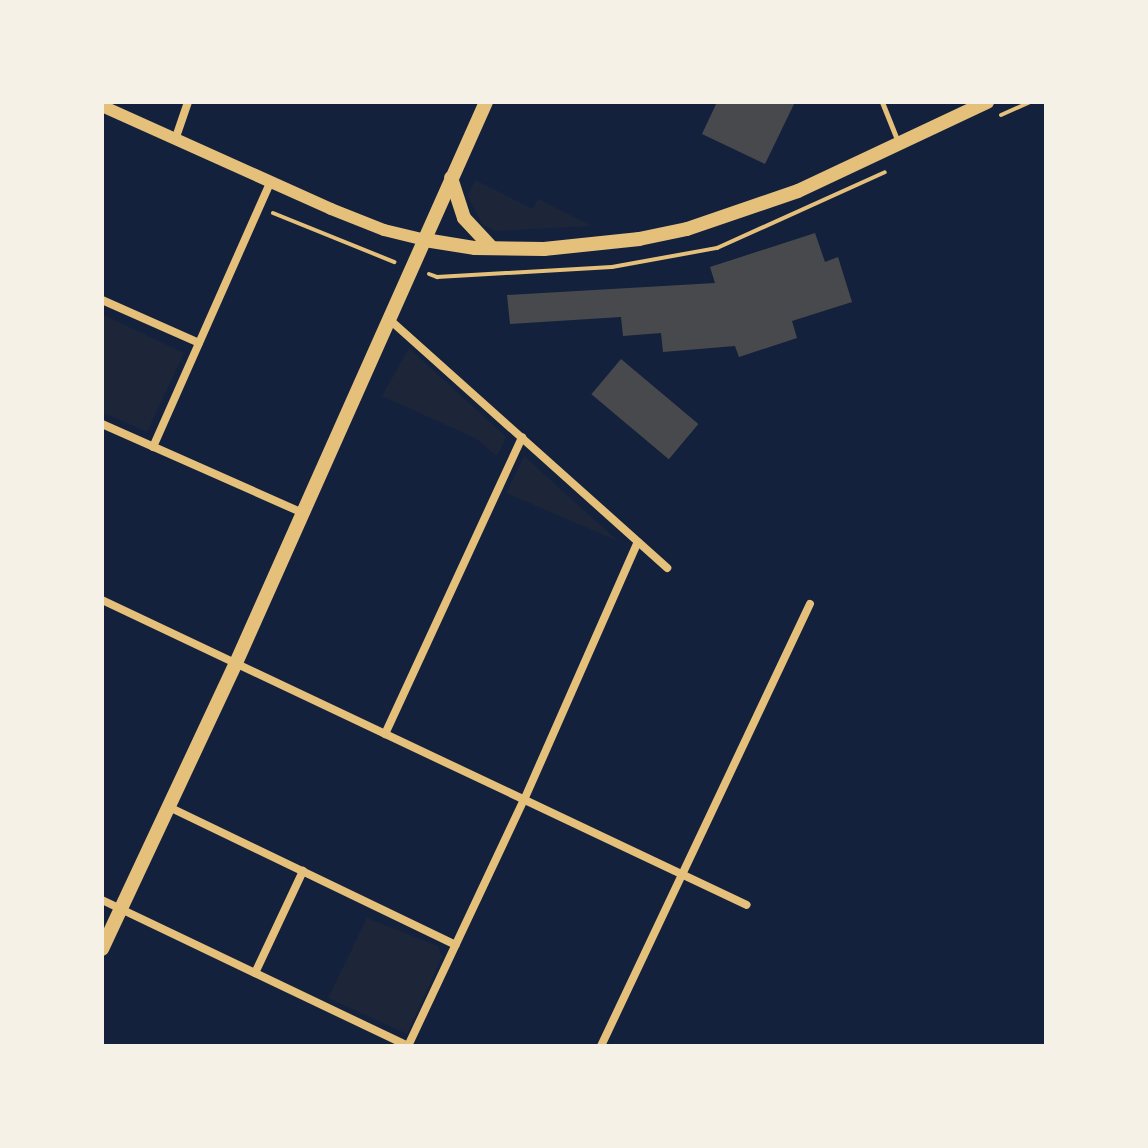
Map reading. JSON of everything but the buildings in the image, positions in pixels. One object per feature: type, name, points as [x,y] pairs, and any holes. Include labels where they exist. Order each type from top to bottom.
[{"type":"main road","points":[[102,949],[236,663],[486,102]]},
{"type":"main road","points":[[425,240],[494,249],[592,245],[687,229],[786,196],[987,102]]},
{"type":"main road","points":[[450,178],[464,218],[482,241],[494,249]]},
{"type":"street","points":[[175,140],[188,102]]},
{"type":"street","points":[[102,106],[364,223],[425,240]]},
{"type":"street","points":[[153,447],[270,183]]},
{"type":"street","points":[[102,300],[199,343]]},
{"type":"street","points":[[390,320],[667,568]]},
{"type":"street","points":[[102,424],[303,513]]},
{"type":"street","points":[[385,734],[522,437]]},
{"type":"street","points":[[102,900],[408,1046],[524,800],[638,542]]},
{"type":"street","points":[[102,600],[747,905]]},
{"type":"street","points":[[601,1046],[810,604]]},
{"type":"street","points":[[169,807],[456,945]]},
{"type":"street","points":[[255,973],[303,871]]},
{"type":"lane","points":[[882,102],[898,144]]},
{"type":"shaded area","points":[[475,180],[533,209],[538,199],[592,226],[495,231],[482,224],[468,196]]},
{"type":"shaded area","points":[[102,314],[184,353],[147,432],[102,412]]},
{"type":"shaded area","points":[[409,348],[506,437],[497,456],[477,439],[382,396]]},
{"type":"shaded area","points":[[524,456],[618,541],[506,493]]},
{"type":"shaded area","points":[[367,918],[438,946],[442,957],[407,1034],[328,998]]}]
